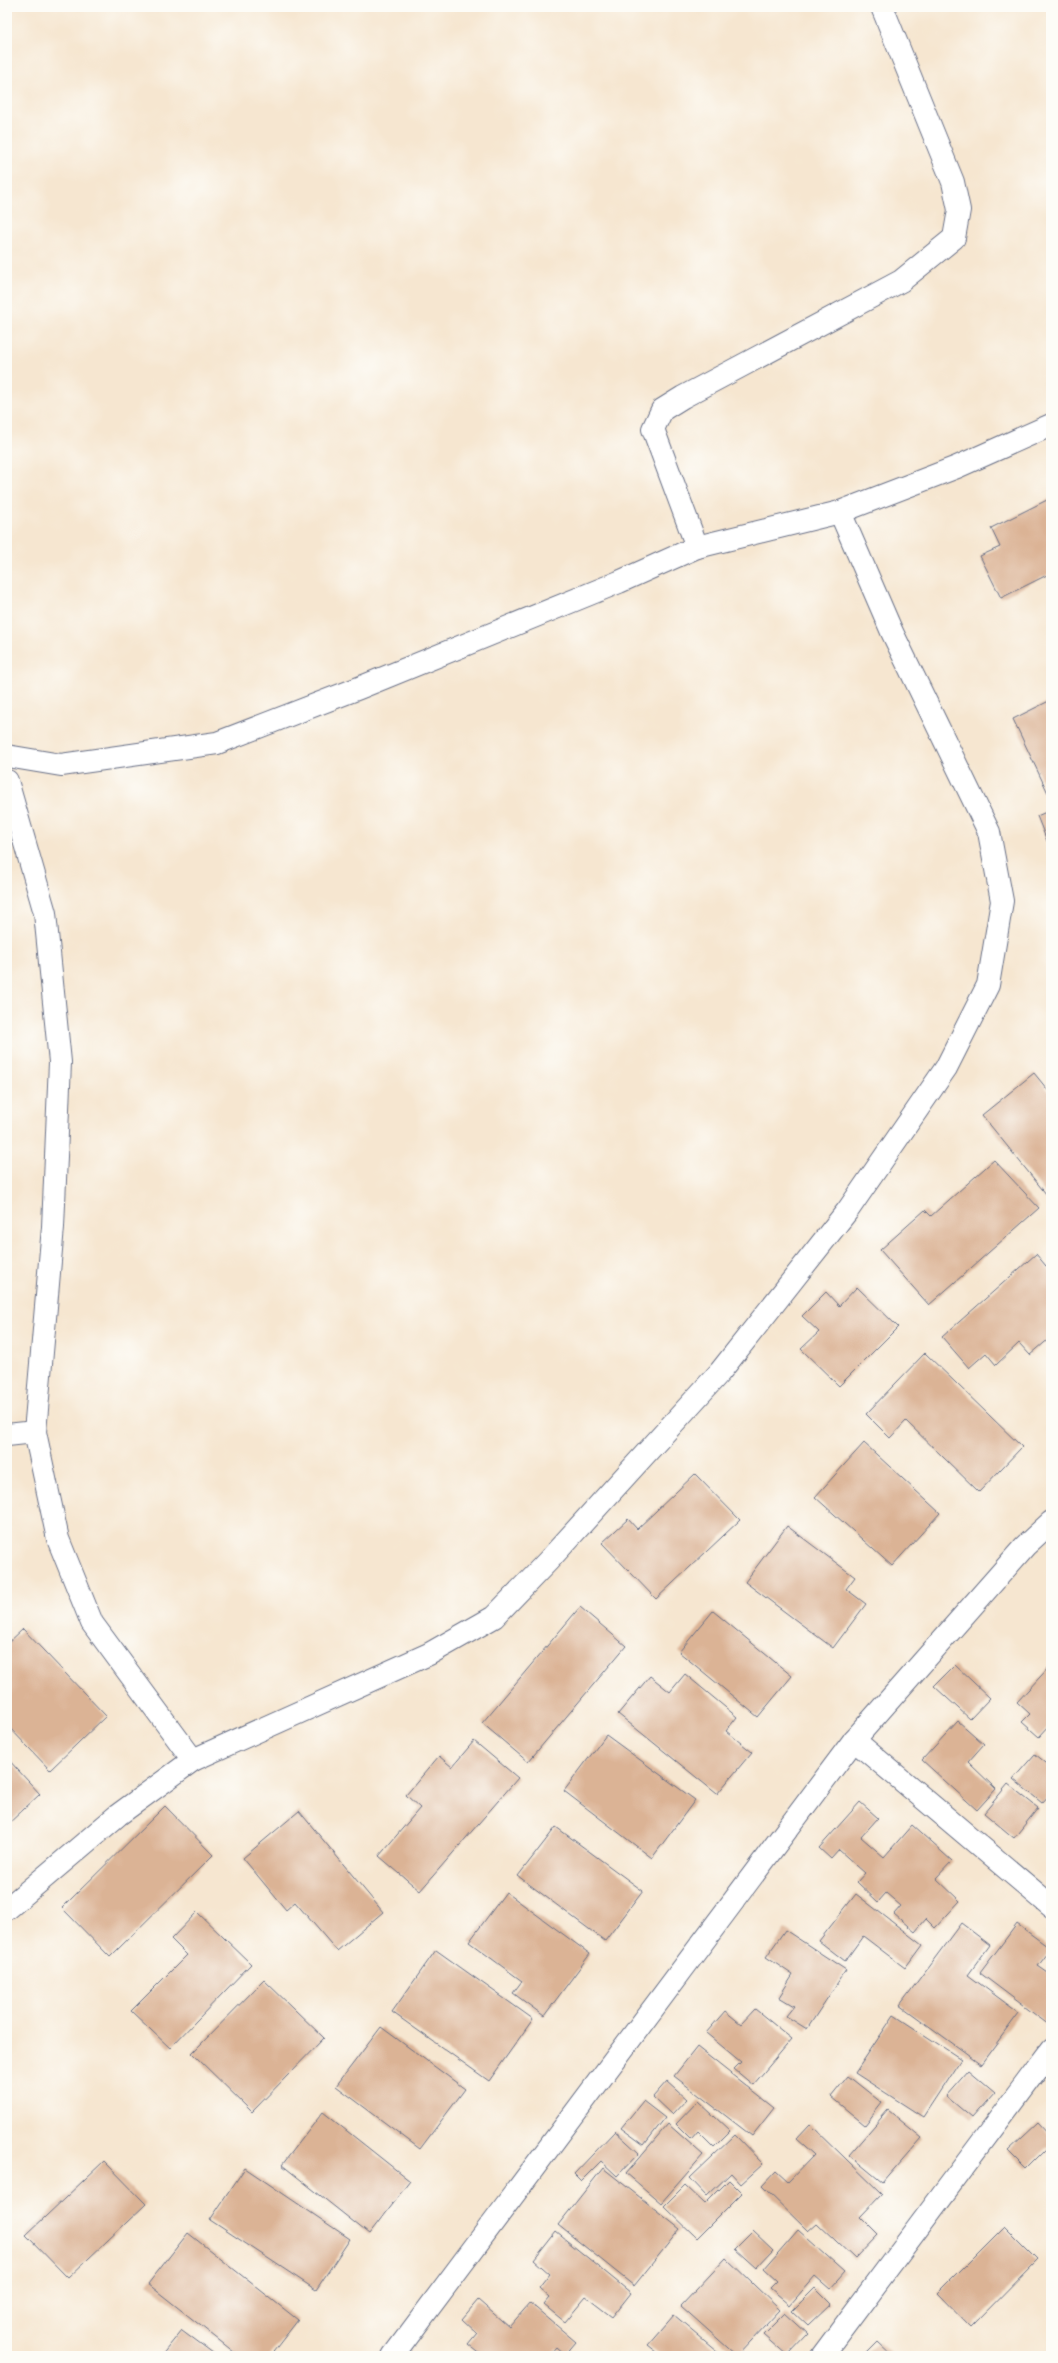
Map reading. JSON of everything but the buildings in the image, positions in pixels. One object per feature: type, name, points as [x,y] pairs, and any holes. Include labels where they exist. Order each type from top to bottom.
[{"type":"street","points":[[697,547],[652,429],[662,410],[683,397],[901,281],[954,238],[959,210],[953,182],[882,7]]},
{"type":"street","points":[[7,756],[61,765],[217,743],[366,685],[590,594],[697,547],[840,512],[958,467],[1051,425]]},
{"type":"street","points":[[7,1908],[118,1815],[193,1760],[429,1654],[494,1617],[548,1561],[720,1372],[848,1210],[946,1068],[988,985],[1002,901],[989,832],[892,632],[840,512]]},
{"type":"street","points":[[7,781],[45,913],[60,1062],[53,1227],[35,1432],[58,1539],[92,1623],[193,1760]]},
{"type":"street","points":[[7,1435],[35,1432]]},
{"type":"street","points":[[393,2356],[854,1740],[1025,1546],[1051,1522]]},
{"type":"street","points":[[854,1740],[1051,1906]]},
{"type":"street","points":[[822,2356],[1051,2050]]}]
